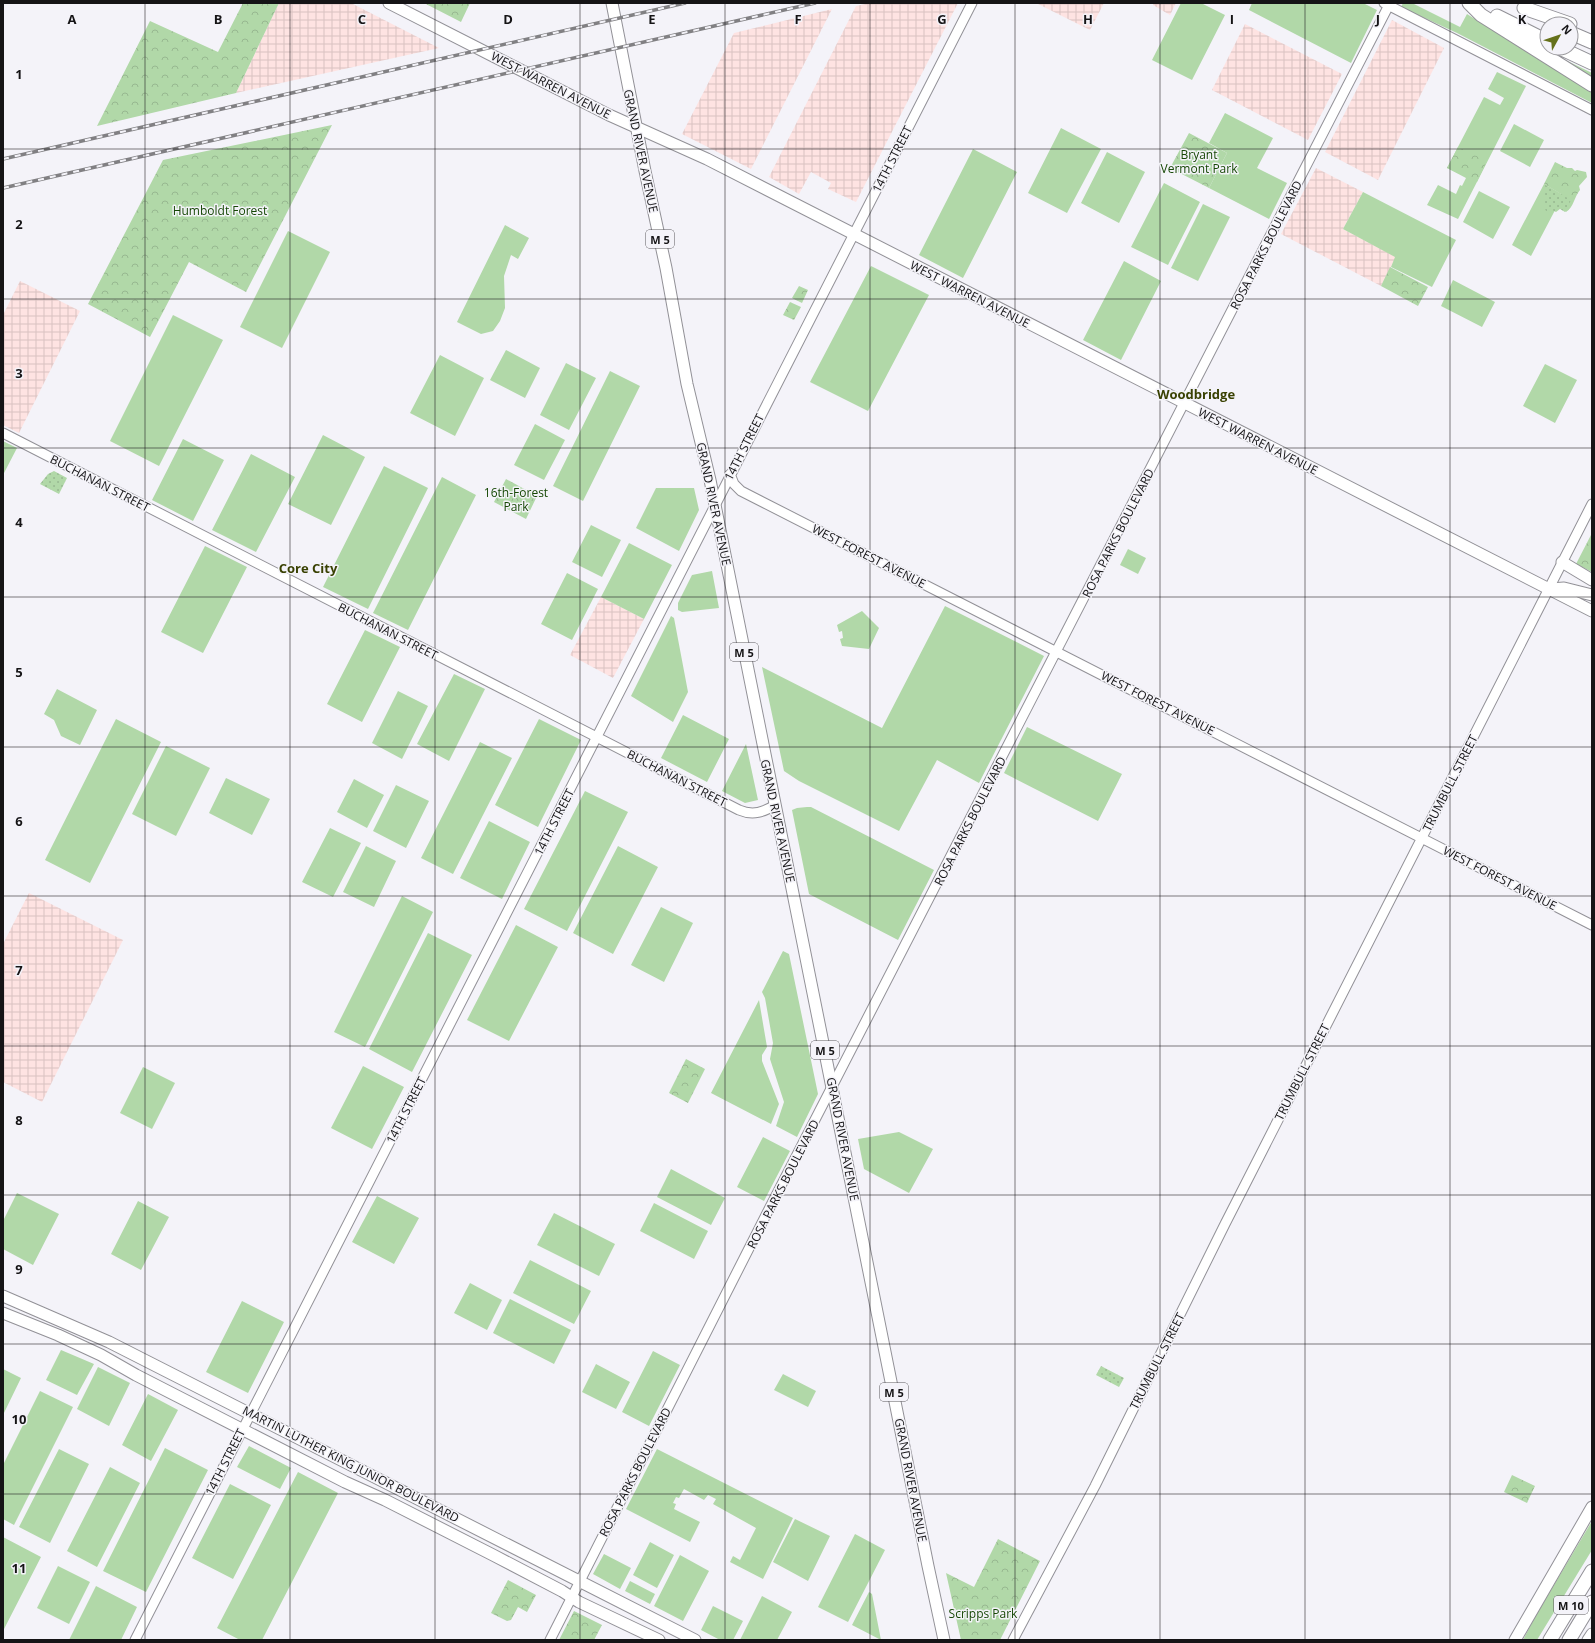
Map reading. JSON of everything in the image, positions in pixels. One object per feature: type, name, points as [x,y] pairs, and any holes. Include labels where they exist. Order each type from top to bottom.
[{"type":"highway","points":[[1469,3],[1481,15],[1592,85]]},
{"type":"highway","points":[[1473,3],[1539,37]]},
{"type":"highway","points":[[1519,6],[1539,16]]},
{"type":"highway","points":[[1519,6],[1547,16]]},
{"type":"highway","points":[[1579,28],[1592,33]]},
{"type":"highway","points":[[1579,36],[1592,42]]},
{"type":"highway","points":[[1577,56],[1592,63]]},
{"type":"highway","name":"M 10","points":[[1550,1640],[1592,1570]]},
{"type":"highway","name":"M 10","points":[[1569,1640],[1592,1602]]},
{"type":"main road","name":"WEST WARREN AVENUE","points":[[389,3],[556,89],[637,128],[707,159],[1592,611]]},
{"type":"main road","name":"GRAND RIVER AVENUE","points":[[612,3],[645,172],[666,268],[688,389],[715,506],[944,1640]]},
{"type":"main road","points":[[1562,562],[1592,580]]},
{"type":"main road","name":"WEST WARREN AVENUE","points":[[1548,589],[1564,588],[1592,595]]},
{"type":"main road","name":"MARTIN LUTHER KING JUNIOR BOULEVARD","points":[[3,1296],[109,1342],[393,1485],[695,1640]]},
{"type":"main road","name":"MARTIN LUTHER KING JUNIOR BOULEVARD","points":[[3,1313],[58,1335],[101,1356],[352,1486],[385,1500],[498,1557],[562,1591],[571,1598],[592,1609],[659,1640]]},
{"type":"main road","points":[[217,1417],[227,1411],[228,1406],[223,1400]]},
{"type":"main road","points":[[385,1500],[391,1499],[394,1496],[393,1485]]},
{"type":"main road","points":[[414,1515],[410,1509],[410,1505],[414,1502],[423,1501]]},
{"type":"main road","points":[[1515,1640],[1592,1507]]},
{"type":"main road","points":[[592,1609],[589,1602],[589,1597],[592,1593],[600,1591]]},
{"type":"main road","points":[[1588,1640],[1592,1634]]},
{"type":"street","name":"14TH STREET","points":[[134,1640],[972,3]]},
{"type":"street","points":[[1388,4],[1592,110]]},
{"type":"street","name":"ROSA PARKS BOULEVARD","points":[[550,1640],[832,1088],[1185,404],[1388,4]]},
{"type":"street","name":"BUCHANAN STREET","points":[[3,433],[596,738],[744,812],[758,813],[768,810],[775,805]]},
{"type":"street","name":"WEST FOREST AVENUE","points":[[730,474],[734,484],[741,491],[1592,925]]},
{"type":"street","name":"TRUMBULL STREET","points":[[1013,1640],[1095,1486],[1225,1224],[1592,504]]},
{"type":"shaded area","points":[[279,3],[351,3],[439,48],[236,93]]},
{"type":"shaded area","points":[[870,3],[958,3],[856,202],[828,189],[831,183],[811,172],[799,194],[769,177],[856,6]]},
{"type":"shaded area","points":[[1036,3],[1104,3],[1090,30]]},
{"type":"shaded area","points":[[1154,3],[1176,3],[1170,15],[1153,5]]},
{"type":"shaded area","points":[[832,9],[751,169],[682,134],[734,33]]},
{"type":"shaded area","points":[[1392,20],[1444,48],[1378,180],[1325,152]]},
{"type":"shaded area","points":[[1245,24],[1342,74],[1308,140],[1212,90]]},
{"type":"shaded area","points":[[1316,168],[1363,192],[1343,229],[1396,257],[1381,286],[1281,234]]},
{"type":"shaded area","points":[[20,281],[80,311],[19,433],[3,425],[3,315]]},
{"type":"shaded area","points":[[601,597],[644,619],[613,678],[570,655]]},
{"type":"shaded area","points":[[29,893],[123,940],[42,1102],[3,1082],[3,944]]},
{"type":"green space","points":[[243,3],[279,3],[236,93],[97,126],[150,21],[218,52]]},
{"type":"green space","points":[[424,3],[470,3],[461,22]]},
{"type":"green space","points":[[1181,3],[1201,3],[1225,15],[1192,80],[1152,60]]},
{"type":"green space","points":[[1252,3],[1363,3],[1377,10],[1351,63],[1249,10]]},
{"type":"green space","points":[[1403,3],[1412,3],[1460,27],[1467,14],[1541,61],[1545,61],[1592,91],[1592,103],[1457,33],[1401,7]]},
{"type":"green space","points":[[1556,56],[1592,73],[1592,81]]},
{"type":"green space","points":[[1497,72],[1526,86],[1458,219],[1427,205],[1438,185],[1456,194],[1460,185],[1462,186],[1466,178],[1447,168],[1484,97],[1500,105],[1504,98],[1488,89]]},
{"type":"green space","points":[[1225,113],[1273,138],[1257,168],[1287,183],[1269,219],[1209,188],[1227,153],[1209,143]]},
{"type":"green space","points":[[1514,124],[1544,140],[1530,167],[1500,151]]},
{"type":"green space","name":"Humboldt Forest","points":[[332,125],[246,292],[189,262],[150,337],[88,304],[163,160]]},
{"type":"green space","points":[[1061,128],[1101,149],[1067,213],[1028,193]]},
{"type":"green space","name":"Bryant Vermont Park","points":[[1189,133],[1227,153],[1209,188],[1170,168]]},
{"type":"green space","points":[[1458,147],[1487,161],[1477,182],[1447,168]]},
{"type":"green space","points":[[973,149],[1017,172],[963,278],[919,255]]},
{"type":"green space","points":[[1107,152],[1145,172],[1119,223],[1081,203]]},
{"type":"green space","points":[[1555,162],[1567,168],[1572,168],[1575,171],[1586,172],[1587,177],[1579,186],[1580,190],[1571,207],[1566,212],[1562,209],[1561,194],[1544,184]]},
{"type":"green space","points":[[1164,183],[1200,202],[1168,265],[1131,247]]},
{"type":"green space","points":[[1544,184],[1563,195],[1531,256],[1512,245]]},
{"type":"green space","points":[[1544,184],[1571,200],[1565,212],[1560,209],[1556,212],[1552,210],[1547,213],[1542,203],[1545,192]]},
{"type":"green space","points":[[1479,191],[1510,207],[1493,239],[1463,222]]},
{"type":"green space","points":[[1363,192],[1456,240],[1432,287],[1391,267],[1395,257],[1343,229]]},
{"type":"green space","points":[[1203,204],[1230,217],[1198,281],[1171,268]]},
{"type":"green space","points":[[505,225],[529,238],[518,259],[511,255],[504,276],[505,308],[500,321],[493,331],[481,334],[457,322]]},
{"type":"green space","points":[[288,231],[330,252],[282,348],[240,327]]},
{"type":"green space","points":[[1124,261],[1161,281],[1121,360],[1083,340]]},
{"type":"green space","points":[[871,266],[929,295],[868,411],[810,382]]},
{"type":"green space","points":[[1390,267],[1428,287],[1418,306],[1381,286]]},
{"type":"green space","points":[[1453,280],[1495,302],[1482,327],[1441,306]]},
{"type":"green space","points":[[799,286],[808,290],[802,303],[792,298]]},
{"type":"green space","points":[[790,302],[801,307],[794,320],[783,315]]},
{"type":"green space","points":[[173,315],[223,340],[159,466],[110,441]]},
{"type":"green space","points":[[506,350],[540,368],[525,398],[490,380]]},
{"type":"green space","points":[[440,355],[484,378],[455,436],[410,413]]},
{"type":"green space","points":[[566,363],[596,378],[569,430],[540,415]]},
{"type":"green space","points":[[1545,364],[1577,380],[1555,423],[1523,406]]},
{"type":"green space","points":[[610,371],[640,386],[583,501],[553,486]]},
{"type":"green space","points":[[535,424],[565,440],[544,480],[514,465]]},
{"type":"green space","points":[[323,435],[365,457],[331,525],[288,504]]},
{"type":"green space","points":[[183,439],[224,460],[193,521],[152,500]]},
{"type":"green space","points":[[3,441],[17,448],[3,475]]},
{"type":"green space","points":[[251,454],[295,477],[256,552],[212,530]]},
{"type":"green space","points":[[384,466],[428,488],[368,609],[323,587]]},
{"type":"green space","points":[[54,471],[67,478],[59,494],[40,484],[48,474]]},
{"type":"green space","points":[[442,477],[476,495],[408,630],[373,613]]},
{"type":"green space","name":"16th-Forest Park","points":[[506,479],[537,496],[526,519],[494,502]]},
{"type":"green space","points":[[656,488],[694,488],[699,510],[679,551],[636,528]]},
{"type":"green space","points":[[591,525],[621,540],[602,577],[572,562]]},
{"type":"green space","points":[[1592,533],[1592,572],[1576,564]]},
{"type":"green space","points":[[629,543],[672,565],[644,619],[601,597]]},
{"type":"green space","points":[[205,546],[247,567],[203,653],[161,632]]},
{"type":"green space","points":[[1128,549],[1146,558],[1138,574],[1120,565]]},
{"type":"green space","points":[[712,571],[719,608],[682,612],[678,610],[678,603],[692,575]]},
{"type":"green space","points":[[567,573],[598,589],[572,640],[541,624]]},
{"type":"green space","points":[[945,606],[1044,656],[979,783],[937,760],[899,831],[799,781],[784,771],[762,667],[882,728]]},
{"type":"green space","points":[[862,611],[879,628],[869,649],[842,646],[840,639],[843,638],[842,631],[839,632],[837,625]]},
{"type":"green space","points":[[671,616],[674,618],[688,692],[673,722],[631,696]]},
{"type":"green space","points":[[365,630],[400,647],[362,722],[327,704]]},
{"type":"green space","points":[[454,674],[485,689],[449,761],[417,744]]},
{"type":"green space","points":[[57,689],[97,710],[80,745],[61,736],[54,720],[44,714]]},
{"type":"green space","points":[[398,691],[428,706],[402,759],[372,743]]},
{"type":"green space","points":[[683,715],[729,739],[707,782],[661,758]]},
{"type":"green space","points":[[116,719],[161,742],[90,883],[45,860]]},
{"type":"green space","points":[[539,719],[581,740],[538,827],[495,805]]},
{"type":"green space","points":[[1027,727],[1122,774],[1098,821],[1004,773]]},
{"type":"green space","points":[[480,742],[512,758],[453,874],[421,858]]},
{"type":"green space","points":[[746,744],[758,800],[745,803],[722,791]]},
{"type":"green space","points":[[166,746],[210,768],[176,836],[132,814]]},
{"type":"green space","points":[[226,778],[270,799],[252,835],[209,813]]},
{"type":"green space","points":[[354,779],[384,795],[367,828],[337,812]]},
{"type":"green space","points":[[396,785],[429,801],[406,848],[373,831]]},
{"type":"green space","points":[[585,791],[628,812],[567,931],[524,909]]},
{"type":"green space","points":[[811,807],[934,870],[898,940],[809,894],[792,810]]},
{"type":"green space","points":[[489,821],[530,842],[502,899],[460,878]]},
{"type":"green space","points":[[330,828],[361,843],[333,897],[302,882]]},
{"type":"green space","points":[[366,846],[396,861],[374,907],[343,892]]},
{"type":"green space","points":[[618,846],[658,867],[613,954],[573,933]]},
{"type":"green space","points":[[402,896],[433,912],[365,1047],[334,1032]]},
{"type":"green space","points":[[661,907],[693,923],[664,982],[631,965]]},
{"type":"green space","points":[[516,925],[558,947],[509,1041],[467,1020]]},
{"type":"green space","points":[[428,933],[472,955],[412,1072],[369,1049]]},
{"type":"green space","points":[[783,951],[789,954],[818,1094],[797,1137],[776,1126],[784,1102],[770,1059],[773,1043],[765,998],[762,992]]},
{"type":"green space","points":[[759,1000],[767,1047],[762,1055],[762,1061],[779,1104],[771,1124],[711,1093]]},
{"type":"green space","points":[[686,1059],[705,1069],[688,1103],[669,1093]]},
{"type":"green space","points":[[363,1066],[404,1087],[372,1149],[331,1128]]},
{"type":"green space","points":[[143,1067],[175,1083],[152,1129],[120,1113]]},
{"type":"green space","points":[[899,1132],[933,1149],[909,1193],[864,1169],[858,1139]]},
{"type":"green space","points":[[763,1137],[790,1151],[764,1201],[737,1187]]},
{"type":"green space","points":[[671,1169],[725,1198],[711,1225],[657,1197]]},
{"type":"green space","points":[[17,1193],[59,1214],[33,1265],[3,1249],[3,1221]]},
{"type":"green space","points":[[377,1196],[419,1218],[394,1264],[352,1242]]},
{"type":"green space","points":[[138,1201],[169,1217],[141,1270],[111,1254]]},
{"type":"green space","points":[[654,1203],[708,1231],[694,1259],[640,1231]]},
{"type":"green space","points":[[554,1213],[615,1244],[599,1276],[537,1245]]},
{"type":"green space","points":[[530,1260],[591,1291],[574,1324],[513,1293]]},
{"type":"green space","points":[[470,1283],[502,1300],[487,1330],[454,1313]]},
{"type":"green space","points":[[510,1299],[571,1330],[554,1364],[493,1333]]},
{"type":"green space","points":[[242,1301],[284,1322],[248,1393],[206,1372]]},
{"type":"green space","points":[[61,1350],[94,1364],[77,1395],[46,1380]]},
{"type":"green space","points":[[653,1351],[680,1365],[649,1426],[622,1412]]},
{"type":"green space","points":[[596,1364],[630,1382],[616,1409],[582,1392]]},
{"type":"green space","points":[[1101,1366],[1124,1378],[1119,1387],[1096,1375]]},
{"type":"green space","points":[[98,1367],[130,1383],[109,1426],[77,1409]]},
{"type":"green space","points":[[3,1369],[21,1378],[3,1415]]},
{"type":"green space","points":[[783,1374],[816,1391],[808,1407],[774,1390]]},
{"type":"green space","points":[[40,1391],[73,1407],[14,1525],[3,1519],[3,1465]]},
{"type":"green space","points":[[148,1394],[178,1410],[151,1461],[122,1445]]},
{"type":"green space","points":[[249,1446],[291,1468],[280,1489],[237,1467]]},
{"type":"green space","points":[[165,1448],[208,1470],[146,1592],[103,1571]]},
{"type":"green space","points":[[59,1449],[89,1464],[50,1543],[19,1527]]},
{"type":"green space","points":[[657,1449],[793,1518],[763,1579],[730,1562],[733,1556],[740,1560],[756,1528],[713,1504],[716,1499],[708,1495],[704,1500],[684,1489],[679,1498],[676,1497],[673,1503],[676,1504],[674,1509],[700,1522],[690,1542],[626,1509]]},
{"type":"green space","points":[[110,1467],[140,1483],[97,1567],[67,1551]]},
{"type":"green space","points":[[298,1472],[338,1493],[262,1640],[240,1640],[217,1628]]},
{"type":"green space","points":[[1512,1475],[1535,1486],[1527,1503],[1504,1492]]},
{"type":"green space","points":[[230,1484],[271,1505],[233,1579],[192,1558]]},
{"type":"green space","points":[[795,1519],[830,1536],[808,1581],[773,1562]]},
{"type":"green space","points":[[1592,1521],[1592,1550],[1537,1640],[1523,1640],[1535,1617]]},
{"type":"green space","points":[[855,1534],[885,1550],[848,1622],[818,1607]]},
{"type":"green space","points":[[3,1537],[41,1557],[3,1631]]},
{"type":"green space","name":"Scripps Park","points":[[998,1539],[1040,1561],[1000,1640],[961,1640],[946,1573],[974,1587]]},
{"type":"green space","points":[[650,1542],[674,1555],[657,1588],[633,1575]]},
{"type":"green space","points":[[604,1554],[631,1568],[620,1589],[593,1574]]},
{"type":"green space","points":[[680,1555],[709,1571],[683,1621],[654,1606]]},
{"type":"green space","points":[[58,1566],[90,1582],[69,1624],[37,1608]]},
{"type":"green space","points":[[508,1580],[536,1595],[527,1612],[518,1607],[511,1620],[507,1621],[491,1613]]},
{"type":"green space","points":[[630,1581],[655,1594],[650,1604],[625,1591]]},
{"type":"green space","points":[[96,1586],[137,1607],[121,1640],[69,1640]]},
{"type":"green space","points":[[869,1592],[872,1594],[881,1640],[852,1625]]},
{"type":"green space","points":[[762,1596],[792,1612],[777,1640],[740,1640]]},
{"type":"green space","points":[[713,1606],[743,1621],[733,1640],[720,1640],[701,1630]]},
{"type":"green space","points":[[574,1611],[602,1625],[594,1640],[559,1640]]},
{"type":"railway","points":[[3,159],[685,3]]},
{"type":"railway","points":[[3,188],[815,3]]},
{"type":"district","name":"Woodbridge","points":[[1196,394]]},
{"type":"district","name":"Core City","points":[[308,568]]}]
